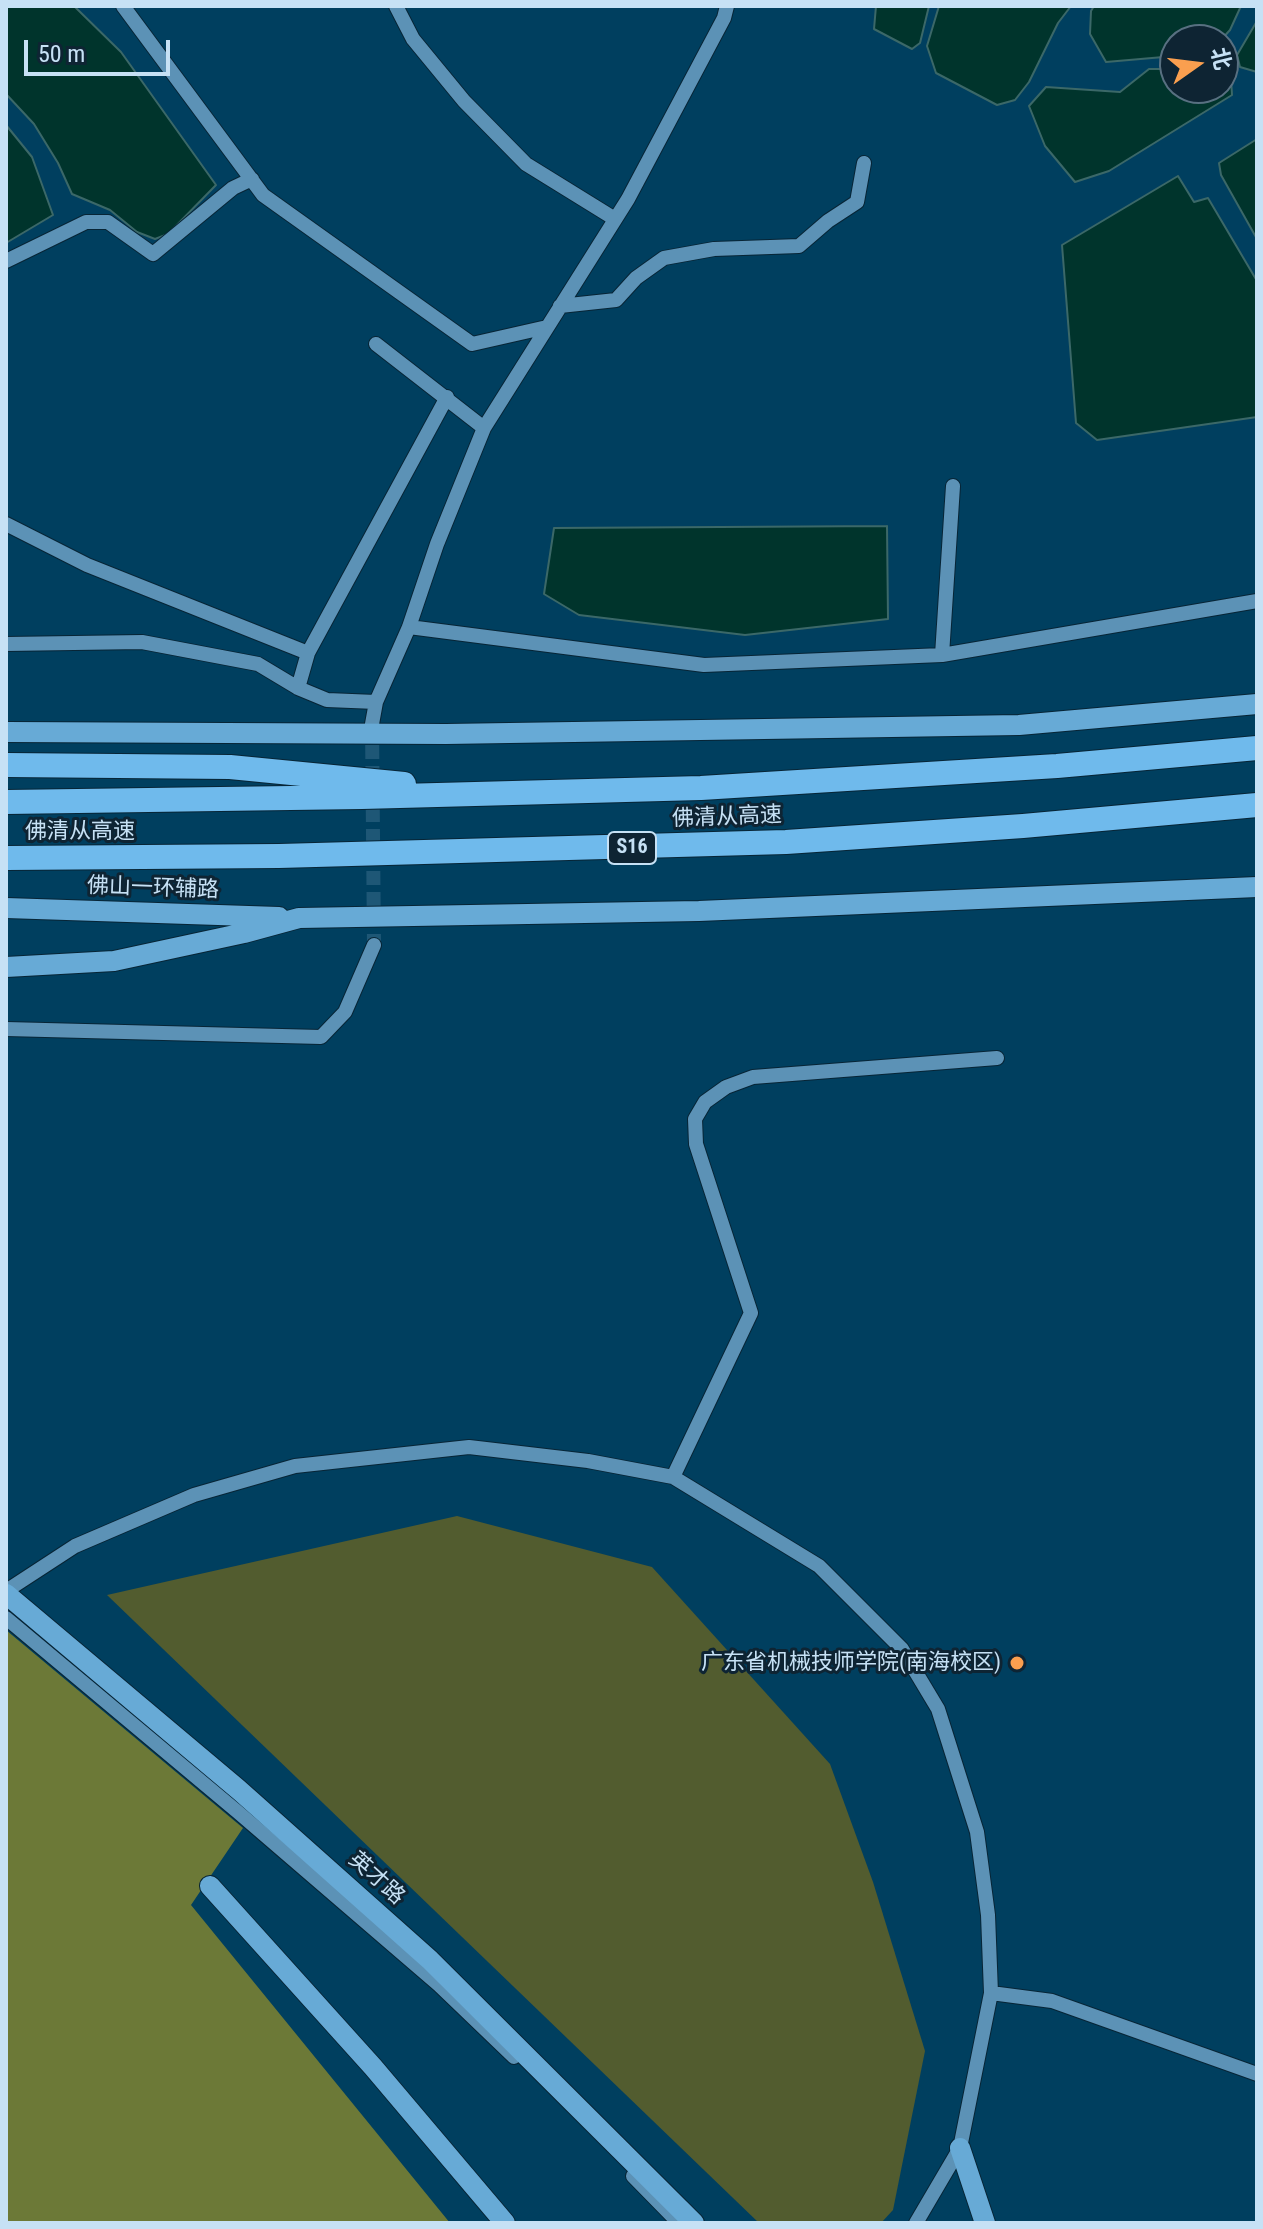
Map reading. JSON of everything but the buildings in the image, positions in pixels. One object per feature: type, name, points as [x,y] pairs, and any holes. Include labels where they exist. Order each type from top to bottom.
[{"type":"highway","name":"佛清从高速","points":[[6,802],[494,794],[803,782],[1057,766],[1257,748]]},
{"type":"highway","points":[[6,765],[230,767],[494,794]]},
{"type":"highway","name":"佛清从高速","points":[[6,858],[279,856],[786,842],[1007,828],[1257,805]]},
{"type":"main road","points":[[6,732],[446,734],[1019,725],[1257,704]]},
{"type":"main road","points":[[6,967],[114,961],[299,918],[699,911],[1257,887]]},
{"type":"main road","name":"佛山一环辅路","points":[[6,908],[299,918]]},
{"type":"main road","name":"英才路","points":[[6,1592],[239,1790],[430,1960],[694,2223]]},
{"type":"main road","points":[[210,1886],[373,2067],[505,2223]]},
{"type":"main road","points":[[960,2148],[985,2223]]},
{"type":"street","points":[[123,6],[263,195],[472,344],[547,327]]},
{"type":"street","points":[[396,6],[413,39],[464,101],[526,164],[615,219]]},
{"type":"street","points":[[372,724],[376,702],[409,627],[437,544],[484,428],[615,219],[724,18],[727,6]]},
{"type":"street","points":[[560,306],[616,300],[636,278],[664,258],[714,249],[799,246],[857,202],[864,163]]},
{"type":"street","points":[[6,261],[86,222],[108,222],[153,254],[233,188],[252,179]]},
{"type":"street","points":[[376,344],[484,428]]},
{"type":"street","points":[[298,688],[308,653],[447,397]]},
{"type":"street","points":[[942,655],[953,486]]},
{"type":"street","points":[[6,524],[87,565],[308,653]]},
{"type":"street","points":[[409,627],[704,665],[942,655],[1257,601]]},
{"type":"street","points":[[6,644],[142,642],[258,664],[298,688],[327,700],[376,702]]},
{"type":"street","points":[[6,1029],[321,1037],[345,1012],[374,945]]},
{"type":"street","points":[[673,1477],[751,1313],[696,1144],[695,1119],[705,1102],[726,1087],[753,1077],[997,1058]]},
{"type":"street","points":[[6,1592],[88,1540],[194,1495],[295,1466],[469,1447],[588,1461],[673,1477],[819,1566],[902,1649],[938,1709],[977,1832],[988,1915],[991,1993],[960,2148],[916,2223]]},
{"type":"street","name":"英才路","points":[[6,1618],[439,1985],[566,2107],[679,2223]]},
{"type":"street","points":[[991,1993],[1052,2001],[1257,2074]]},
{"type":"shaded area","points":[[6,6],[74,6],[121,52],[216,185],[168,234],[155,239],[137,232],[110,210],[72,194],[58,163],[34,124],[6,94]]},
{"type":"shaded area","points":[[876,6],[929,6],[920,43],[912,49],[874,29]]},
{"type":"shaded area","points":[[939,6],[1071,6],[1058,23],[1029,82],[1015,100],[997,105],[936,73],[927,46]]},
{"type":"shaded area","points":[[1094,6],[1241,6],[1233,24],[1159,24],[1159,57],[1106,62],[1090,34]]},
{"type":"shaded area","points":[[1257,21],[1257,72],[1240,67],[1239,52]]},
{"type":"shaded area","points":[[1149,69],[1159,69],[1159,104],[1217,104],[1109,171],[1075,182],[1045,146],[1029,106],[1046,87],[1120,92]]},
{"type":"shaded area","points":[[6,125],[32,157],[53,215],[6,243]]},
{"type":"shaded area","points":[[1257,139],[1257,239],[1221,175],[1219,163]]},
{"type":"shaded area","points":[[1178,176],[1194,202],[1208,198],[1257,281],[1257,417],[1097,440],[1076,423],[1062,245]]},
{"type":"shaded area","points":[[887,526],[888,619],[745,635],[579,615],[544,594],[554,528]]},
{"type":"shaded area","points":[[457,1516],[652,1567],[830,1764],[873,1882],[925,2051],[893,2210],[881,2223],[759,2223],[107,1595]]},
{"type":"green space","points":[[6,1630],[243,1828],[191,1905],[450,2223],[6,2223]]},
{"type":"tunnel","points":[[372,724],[374,945]]},
{"type":"place","name":"广东省机械技师学院(南海校区)","points":[[1017,1663]]}]
